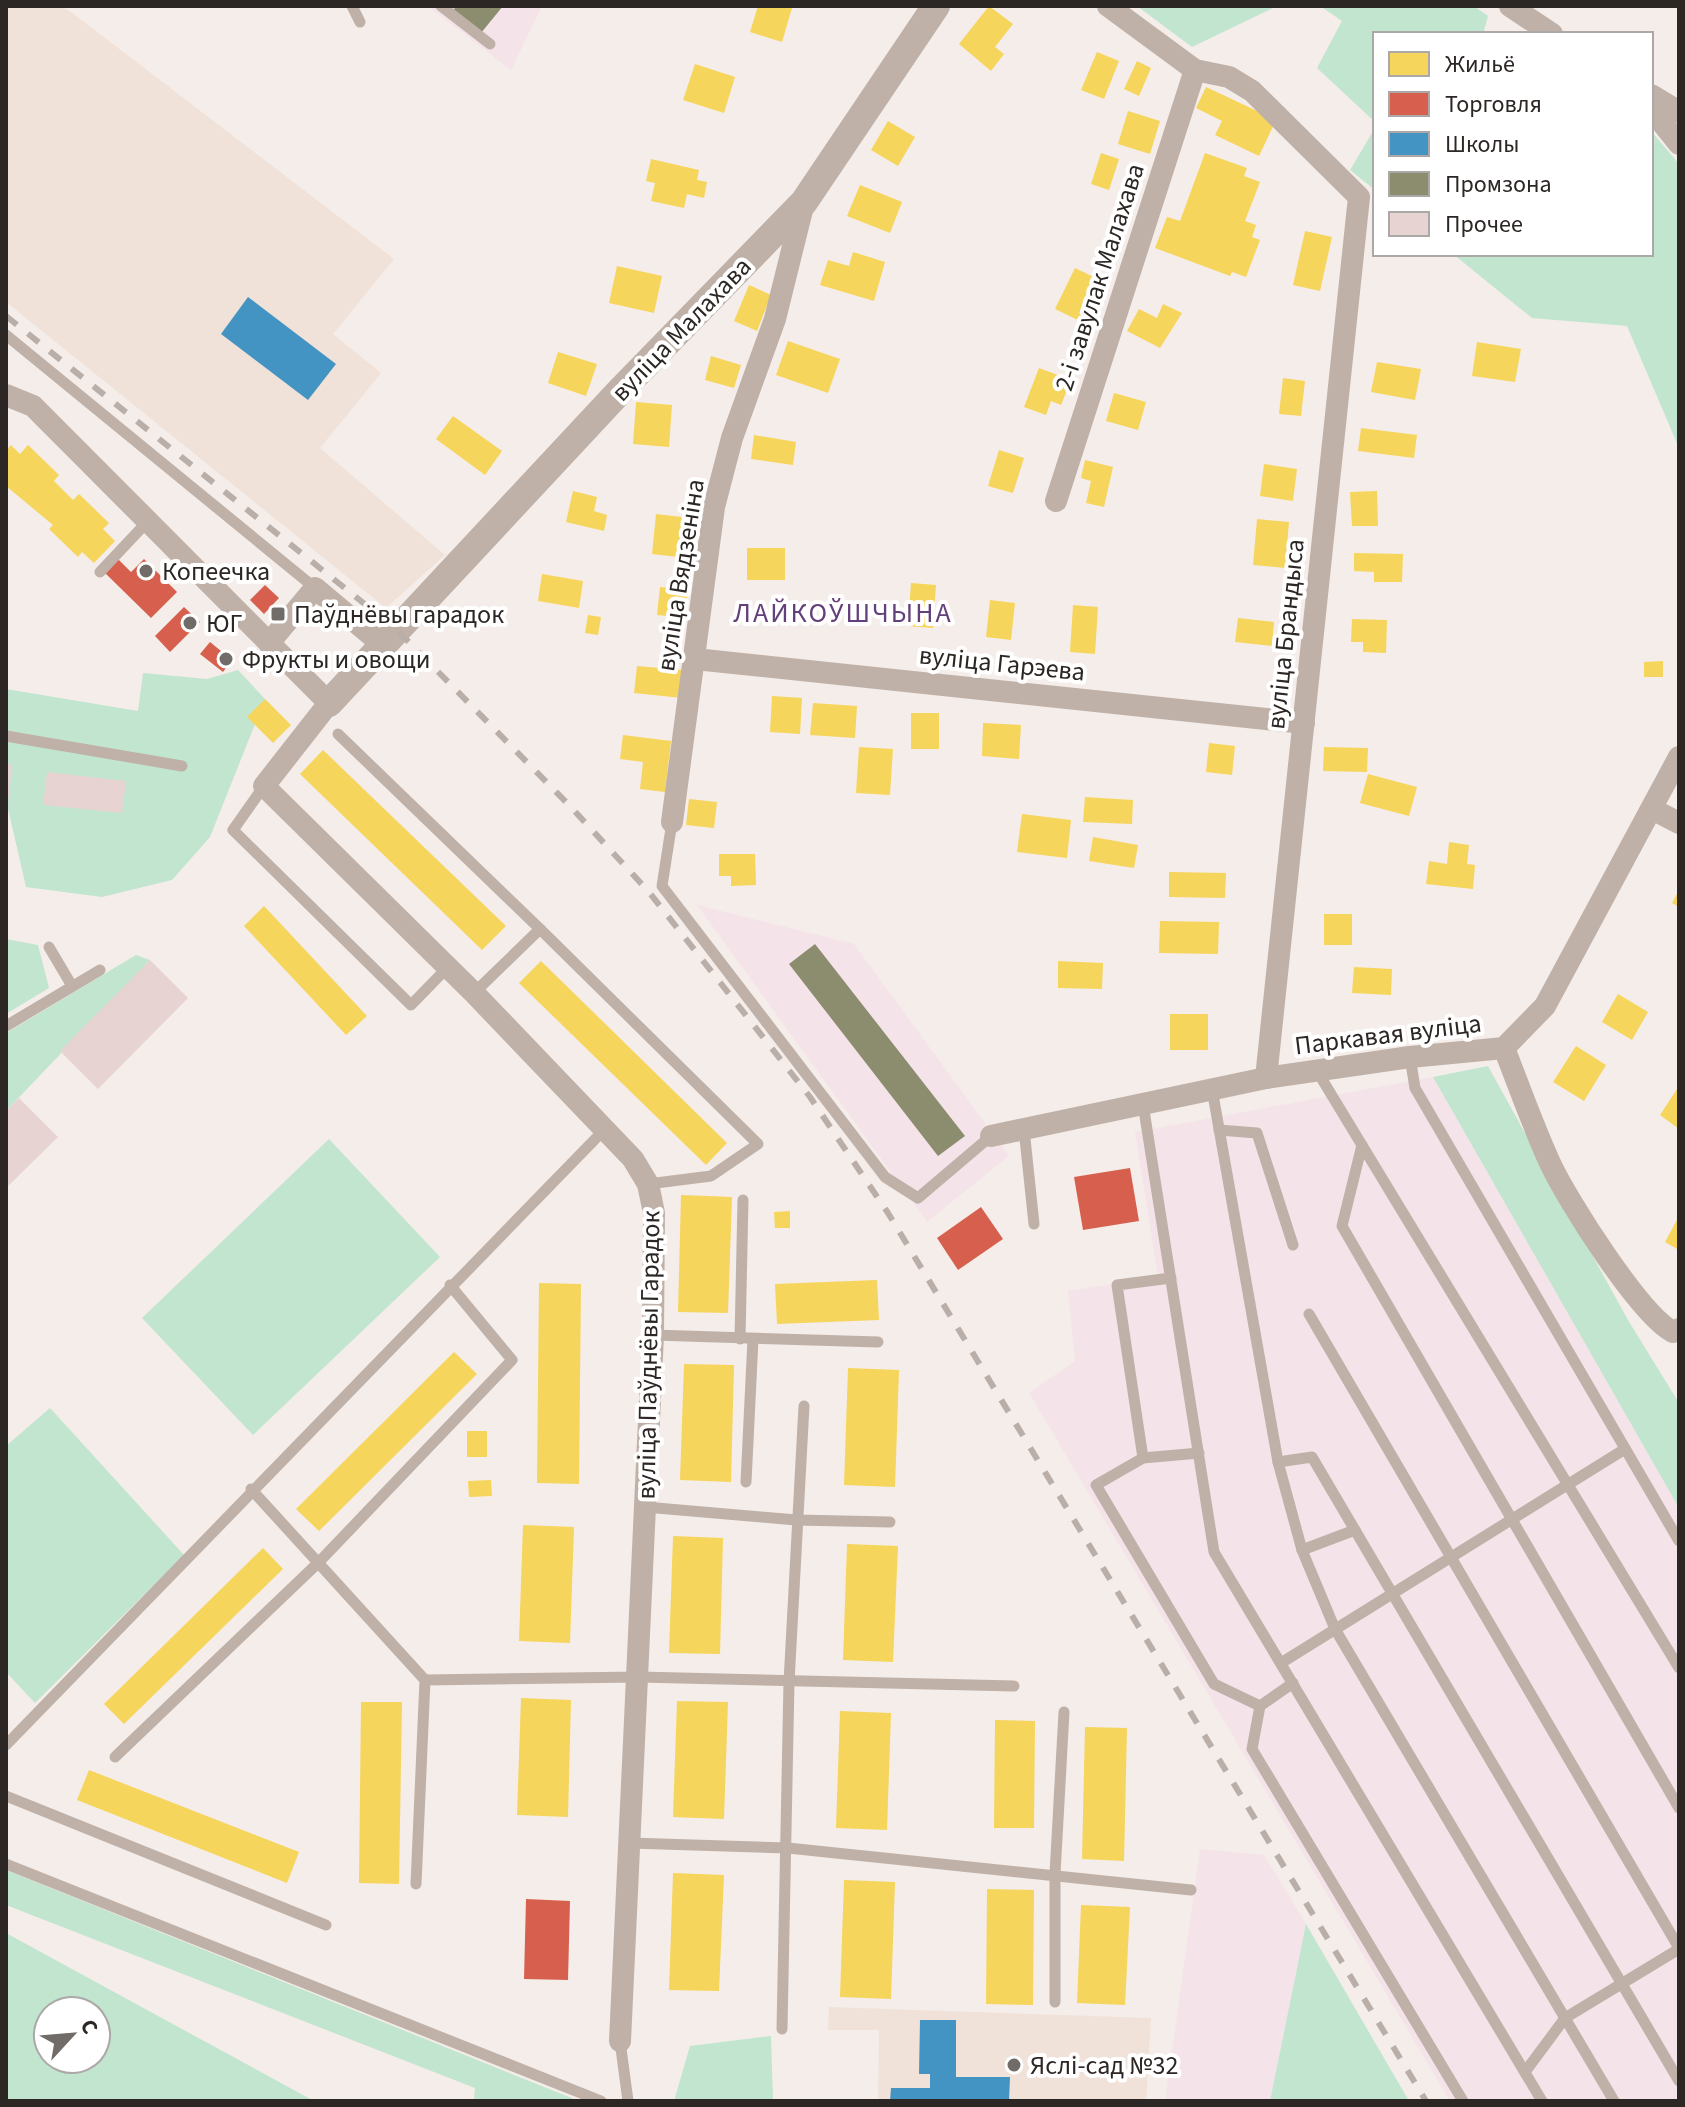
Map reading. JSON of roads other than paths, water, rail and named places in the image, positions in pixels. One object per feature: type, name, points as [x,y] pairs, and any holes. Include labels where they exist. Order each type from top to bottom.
[{"type":"street","name":"вуліца Малахава","points":[[390,637],[619,392],[804,202],[936,6]]},
{"type":"street","points":[[1108,6],[1195,70]]},
{"type":"street","points":[[1510,6],[1549,32]]},
{"type":"street","name":"вуліца Брандыса","points":[[1195,70],[1229,77],[1252,91],[1359,197],[1266,1078]]},
{"type":"street","name":"2-і завулак Малахава","points":[[1056,501],[1195,70]]},
{"type":"street","points":[[1653,96],[1679,112]]},
{"type":"street","points":[[1653,112],[1679,144]]},
{"type":"street","name":"вуліца Вядзеніна","points":[[672,822],[714,507],[732,438],[775,319],[804,202]]},
{"type":"street","points":[[6,395],[33,406],[329,703]]},
{"type":"street","points":[[264,786],[329,703],[390,637],[315,588],[269,643]]},
{"type":"street","name":"вуліца Гарэева","points":[[695,659],[1304,723]]},
{"type":"street","name":"Паркавая вуліца","points":[[991,1136],[1266,1078],[1410,1057],[1504,1048],[1545,1006],[1679,757]]},
{"type":"street","name":"вуліца Паўднёвы Гарадок","points":[[264,786],[474,993],[633,1159],[648,1184],[654,1213],[653,1335],[620,2041]]},
{"type":"street","points":[[1652,809],[1679,823]]},
{"type":"street","points":[[1504,1048],[1551,1165],[1613,1264],[1669,1327]]},
{"type":"lane","points":[[352,6],[360,22]]},
{"type":"lane","points":[[441,6],[490,44]]},
{"type":"lane","points":[[6,335],[315,588]]},
{"type":"lane","points":[[100,572],[148,521]]},
{"type":"lane","points":[[338,734],[758,1144],[711,1176],[648,1184]]},
{"type":"lane","points":[[6,736],[182,766]]},
{"type":"lane","points":[[264,786],[233,830],[411,1005],[447,968]]},
{"type":"lane","points":[[672,822],[662,886],[885,1177],[918,1198],[991,1136]]},
{"type":"lane","points":[[474,993],[540,929]]},
{"type":"lane","points":[[49,947],[72,986]]},
{"type":"lane","points":[[6,1026],[100,970]]},
{"type":"lane","points":[[1410,1057],[1415,1088],[1679,1541]]},
{"type":"lane","points":[[1316,1070],[1679,1668]]},
{"type":"lane","points":[[1212,1089],[1278,1462],[1302,1550],[1335,1629],[1614,2101]]},
{"type":"lane","points":[[1143,1104],[1214,1552],[1539,2099]]},
{"type":"lane","points":[[1024,1129],[1034,1224]]},
{"type":"lane","points":[[6,1745],[251,1489],[604,1130]]},
{"type":"lane","points":[[1219,1130],[1257,1133],[1293,1245]]},
{"type":"lane","points":[[1362,1145],[1342,1226],[1679,1808]]},
{"type":"lane","points":[[743,1200],[746,1482]]},
{"type":"lane","points":[[1143,1458],[1117,1285],[1171,1278]]},
{"type":"lane","points":[[115,1757],[319,1562],[512,1360],[450,1285]]},
{"type":"lane","points":[[1309,1314],[1679,1949],[1565,2018],[1525,2072]]},
{"type":"lane","points":[[653,1335],[878,1342]]},
{"type":"lane","points":[[782,2029],[789,1682],[804,1406]]},
{"type":"lane","points":[[1281,1663],[1625,1449]]},
{"type":"lane","points":[[1199,1453],[1143,1458],[1096,1485],[1214,1684],[1260,1706]]},
{"type":"lane","points":[[1278,1462],[1312,1457],[1679,2081]]},
{"type":"lane","points":[[251,1489],[425,1680],[416,1884]]},
{"type":"lane","points":[[645,1507],[796,1520],[890,1522]]},
{"type":"lane","points":[[1302,1550],[1355,1530]]},
{"type":"lane","points":[[425,1680],[639,1677],[1014,1686]]},
{"type":"lane","points":[[1293,1683],[1260,1706],[1252,1749],[1463,2101]]},
{"type":"lane","points":[[1055,2002],[1055,1874],[1064,1712]]},
{"type":"lane","points":[[6,1796],[326,1925]]},
{"type":"lane","points":[[630,1843],[788,1848],[1191,1890]]},
{"type":"lane","points":[[6,1864],[601,2101]]},
{"type":"lane","points":[[620,2041],[628,2101]]},
{"type":"railway","points":[[6,316],[397,630],[569,805],[649,892],[810,1097],[888,1213],[1426,2101]]},
{"type":"place","name":"Копеечка","points":[[146,571]]},
{"type":"place","name":"Паўднёвы гарадок","points":[[278,614]]},
{"type":"place","name":"ЮГ","points":[[190,623]]},
{"type":"place","name":"Фрукты и овощи","points":[[226,659]]},
{"type":"place","name":"Яслі-сад №32","points":[[1014,2065]]},
{"type":"district","name":"ЛАЙКОЎШЧЫНА","points":[[843,612]]}]
